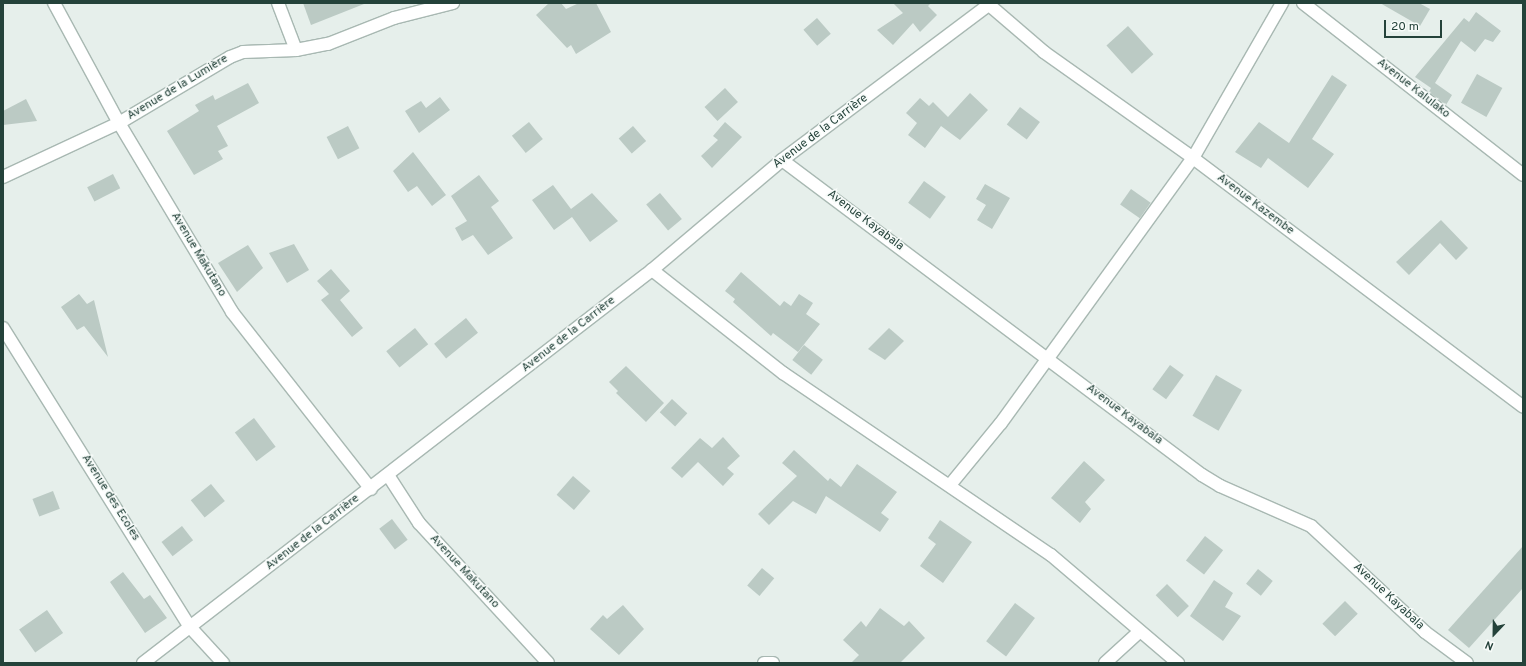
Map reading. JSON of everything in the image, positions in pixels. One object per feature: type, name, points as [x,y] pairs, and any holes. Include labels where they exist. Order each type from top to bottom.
[{"type":"street","name":"Avenue Makutano","points":[[54,3],[119,123],[232,312],[371,488]]},
{"type":"street","points":[[278,3],[296,50]]},
{"type":"street","name":"Avenue de la Lumière","points":[[3,177],[119,123],[230,57],[244,52],[296,50],[328,44],[394,18],[453,3]]},
{"type":"street","points":[[950,485],[1001,423],[1193,158],[1282,3]]},
{"type":"street","name":"Avenue Kalulako","points":[[1303,3],[1523,175]]},
{"type":"street","name":"Avenue Kazembe","points":[[989,4],[1044,52],[1193,158],[1523,407]]},
{"type":"street","name":"Avenue de la Carrière","points":[[143,663],[652,270],[782,160],[989,4]]},
{"type":"street","name":"Avenue Kayabala","points":[[782,160],[1049,358],[1202,475],[1311,526],[1425,632],[1467,663]]},
{"type":"street","points":[[652,270],[783,373],[1051,555],[1178,663]]},
{"type":"street","name":"Avenue des Ecoles","points":[[3,328],[190,627],[223,663]]},
{"type":"street","name":"Avenue Makutano","points":[[388,475],[419,523],[548,663]]},
{"type":"street","points":[[1105,663],[1140,632]]},
{"type":"street","points":[[764,663],[773,663]]},
{"type":"building","points":[[303,3],[364,3],[364,4],[311,25]]},
{"type":"building","points":[[549,3],[561,3],[566,9],[579,3],[596,3],[611,32],[576,54],[571,45],[567,48],[536,15]]},
{"type":"building","points":[[893,3],[931,3],[928,6],[937,15],[920,32],[913,23],[893,45],[877,30],[903,13]]},
{"type":"building","points":[[1380,3],[1419,3],[1430,9],[1420,26]]},
{"type":"building","points":[[1476,12],[1501,31],[1493,42],[1485,39],[1475,52],[1461,41],[1435,83],[1452,95],[1446,105],[1429,92],[1431,88],[1415,77],[1464,18],[1469,22]]},
{"type":"building","points":[[817,18],[831,34],[817,46],[803,30]]},
{"type":"building","points":[[1128,26],[1153,54],[1132,74],[1106,45]]},
{"type":"building","points":[[1477,74],[1502,88],[1486,117],[1461,103]]},
{"type":"building","points":[[1332,75],[1347,85],[1312,139],[1334,154],[1308,188],[1268,158],[1261,168],[1235,152],[1259,122],[1289,143]]},
{"type":"building","points":[[248,83],[259,103],[217,126],[228,146],[218,151],[223,159],[194,175],[167,131],[199,111],[195,105],[213,95],[215,100]]},
{"type":"building","points":[[725,88],[738,102],[717,121],[705,107]]},
{"type":"building","points":[[970,93],[988,110],[960,140],[941,126],[925,148],[908,135],[917,123],[906,113],[920,98],[929,106],[933,102],[948,117]]},
{"type":"building","points":[[440,97],[450,110],[419,133],[405,111],[421,101],[426,108]]},
{"type":"building","points":[[26,99],[37,121],[3,125],[3,111]]},
{"type":"building","points":[[1020,107],[1040,122],[1027,140],[1007,125]]},
{"type":"building","points":[[529,122],[543,139],[526,153],[512,136]]},
{"type":"building","points":[[725,122],[742,137],[712,168],[701,156],[718,140],[713,136]]},
{"type":"building","points":[[348,126],[359,148],[338,159],[327,137]]},
{"type":"building","points":[[633,126],[646,141],[632,154],[619,138]]},
{"type":"building","points":[[413,152],[446,195],[432,206],[417,186],[408,192],[393,171]]},
{"type":"building","points":[[113,174],[120,188],[94,201],[87,187]]},
{"type":"building","points":[[479,175],[499,201],[491,207],[513,238],[488,255],[473,235],[462,241],[455,228],[467,221],[451,196]]},
{"type":"building","points":[[924,181],[946,197],[930,219],[908,203]]},
{"type":"building","points":[[985,184],[1010,198],[992,229],[977,220],[986,205],[976,199]]},
{"type":"building","points":[[553,185],[571,209],[592,193],[618,221],[590,242],[572,217],[554,230],[532,200]]},
{"type":"building","points":[[1131,189],[1151,203],[1140,218],[1120,205]]},
{"type":"building","points":[[660,193],[682,219],[668,231],[646,205]]},
{"type":"building","points":[[1441,220],[1468,248],[1456,260],[1440,243],[1409,275],[1396,262]]},
{"type":"building","points":[[294,244],[309,270],[287,283],[269,253]]},
{"type":"building","points":[[248,245],[263,268],[237,292],[218,263]]},
{"type":"building","points":[[331,269],[350,291],[340,300],[363,328],[352,337],[321,300],[329,294],[317,281]]},
{"type":"building","points":[[741,272],[780,306],[784,301],[791,306],[799,294],[813,303],[806,314],[820,324],[798,352],[773,333],[771,336],[733,302],[735,299],[725,291]]},
{"type":"building","points":[[79,294],[87,304],[94,300],[108,357],[84,326],[77,330],[61,307]]},
{"type":"building","points":[[466,318],[478,333],[446,359],[434,344]]},
{"type":"building","points":[[415,328],[428,344],[399,368],[386,351]]},
{"type":"building","points":[[889,328],[904,341],[885,360],[868,349]]},
{"type":"building","points":[[804,345],[823,360],[811,375],[792,360]]},
{"type":"building","points":[[1170,365],[1184,375],[1166,399],[1152,389]]},
{"type":"building","points":[[626,366],[664,403],[646,422],[616,393],[618,391],[609,382]]},
{"type":"building","points":[[1216,375],[1242,390],[1218,431],[1192,416]]},
{"type":"building","points":[[672,399],[687,413],[675,426],[660,412]]},
{"type":"building","points":[[254,418],[276,447],[256,461],[235,432]]},
{"type":"building","points":[[723,437],[740,456],[727,468],[734,474],[723,486],[698,462],[682,478],[671,468],[700,438],[712,448]]},
{"type":"building","points":[[794,450],[828,481],[830,478],[841,487],[857,464],[897,492],[881,513],[889,519],[880,532],[826,496],[816,514],[793,501],[769,525],[758,514],[797,476],[782,463]]},
{"type":"building","points":[[1084,461],[1105,480],[1085,502],[1091,509],[1080,523],[1051,498]]},
{"type":"building","points":[[573,476],[590,491],[574,510],[557,495]]},
{"type":"building","points":[[211,484],[225,501],[205,517],[191,500]]},
{"type":"building","points":[[53,491],[60,509],[39,517],[32,499]]},
{"type":"building","points":[[392,519],[408,540],[395,549],[379,529]]},
{"type":"building","points":[[940,520],[972,542],[943,583],[920,566],[936,544],[928,538]]},
{"type":"building","points":[[182,526],[193,540],[173,556],[162,542]]},
{"type":"building","points":[[1205,536],[1223,550],[1204,575],[1186,560]]},
{"type":"building","points":[[1523,546],[1523,588],[1469,648],[1448,630]]},
{"type":"building","points":[[762,568],[774,578],[759,596],[747,586]]},
{"type":"building","points":[[1258,569],[1273,581],[1261,596],[1246,584]]},
{"type":"building","points":[[123,572],[144,599],[150,595],[167,618],[145,633],[110,582]]},
{"type":"building","points":[[1214,580],[1233,593],[1225,607],[1241,616],[1223,641],[1190,616]]},
{"type":"building","points":[[1167,584],[1189,606],[1178,617],[1156,595]]},
{"type":"building","points":[[1345,601],[1358,614],[1335,636],[1322,624]]},
{"type":"building","points":[[1015,603],[1035,618],[1006,656],[986,641]]},
{"type":"building","points":[[623,605],[644,629],[619,655],[590,629],[603,615],[607,619]]},
{"type":"building","points":[[880,608],[904,626],[909,621],[925,638],[900,663],[851,663],[859,655],[843,640],[861,621],[866,627]]},
{"type":"building","points":[[47,610],[63,633],[35,652],[19,630]]}]
